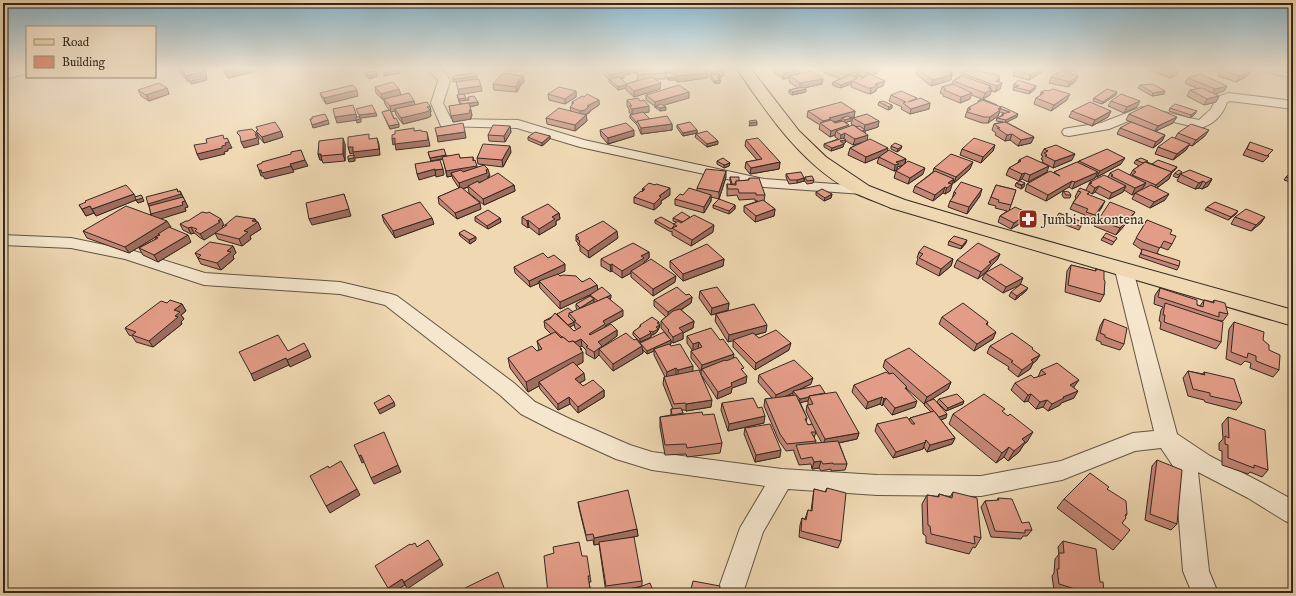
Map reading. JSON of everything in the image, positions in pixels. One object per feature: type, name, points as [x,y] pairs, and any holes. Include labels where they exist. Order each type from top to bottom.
[{"type":"main road","points":[[765,97],[793,134],[820,160],[842,177],[863,190],[898,204],[1293,318]]},
{"type":"street","points":[[439,97],[437,102],[446,123],[518,124],[580,143],[764,183],[863,190]]},
{"type":"street","points":[[1069,132],[1104,126],[1142,111],[1200,124],[1207,121],[1218,109],[1221,100],[1229,97],[1293,105]]},
{"type":"street","points":[[3,240],[71,243],[128,255],[204,279],[340,288],[391,300],[507,389],[528,408],[562,425],[624,452],[652,461],[782,479],[877,485],[981,486],[1062,470],[1133,442],[1167,439],[1202,463],[1256,491],[1293,513]]},
{"type":"street","points":[[1124,270],[1167,439],[1186,467],[1196,571],[1205,593]]},
{"type":"street","points":[[730,593],[752,528],[782,479]]},
{"type":"building","points":[[393,97],[411,97],[414,101],[390,106],[384,99]]},
{"type":"building","points":[[458,97],[466,98],[459,99]]},
{"type":"building","points":[[468,97],[475,97],[478,102],[461,104],[459,101],[469,100]]},
{"type":"building","points":[[558,97],[568,97],[565,99]]},
{"type":"building","points":[[581,97],[593,97],[599,100],[587,106],[589,106],[585,110],[580,111],[570,107],[574,103],[572,102]]},
{"type":"building","points":[[648,97],[673,97],[655,102]]},
{"type":"building","points":[[895,97],[914,97],[917,98],[908,102],[921,98],[930,103],[911,109],[903,103],[906,102]]},
{"type":"building","points":[[1038,97],[1066,97],[1054,105],[1036,98]]},
{"type":"building","points":[[1096,97],[1110,97],[1103,102],[1094,98]]},
{"type":"building","points":[[1117,97],[1129,97],[1140,101],[1127,107],[1111,101]]},
{"type":"building","points":[[1203,97],[1216,97],[1207,99]]},
{"type":"building","points":[[638,98],[640,101],[644,100],[649,106],[632,109],[629,106],[632,106],[627,100]]},
{"type":"building","points":[[982,99],[997,105],[982,100],[978,101]]},
{"type":"building","points":[[982,100],[1001,107],[998,109],[1000,110],[990,117],[984,117],[967,112],[971,109],[968,108]]},
{"type":"building","points":[[883,101],[892,105],[889,107],[879,102]]},
{"type":"building","points":[[427,102],[430,106],[427,107],[430,110],[401,118],[395,109]]},
{"type":"building","points":[[841,102],[855,111],[823,121],[808,111]]},
{"type":"building","points":[[1090,102],[1111,111],[1095,120],[1072,111]]},
{"type":"building","points":[[469,103],[471,110],[469,110],[470,113],[451,116],[449,106]]},
{"type":"building","points":[[661,104],[666,107],[660,108],[656,106]]},
{"type":"building","points":[[1175,104],[1197,111],[1191,115],[1170,108]]},
{"type":"building","points":[[353,105],[356,114],[335,117],[333,109]]},
{"type":"building","points":[[372,105],[376,113],[359,115],[356,109]]},
{"type":"building","points":[[1148,105],[1177,117],[1158,126],[1129,114]]},
{"type":"building","points":[[1001,106],[1018,114],[1006,120],[997,118],[1004,115],[1002,114],[1010,112],[1001,109]]},
{"type":"building","points":[[559,108],[586,115],[575,125],[546,118]]},
{"type":"building","points":[[390,110],[394,119],[396,118],[399,124],[389,126],[382,112]]},
{"type":"building","points":[[643,112],[650,119],[637,121],[637,123],[630,115]]},
{"type":"building","points":[[325,114],[328,120],[312,125],[310,119],[312,119],[312,117]]},
{"type":"building","points":[[867,114],[879,121],[865,125],[853,118]]},
{"type":"building","points":[[667,116],[672,124],[641,128],[637,121]]},
{"type":"building","points":[[848,116],[851,118],[845,120],[842,118]]},
{"type":"building","points":[[756,120],[757,122],[750,123],[749,121]]},
{"type":"building","points":[[831,120],[835,123],[843,121],[849,125],[831,131],[820,123]]},
{"type":"building","points":[[275,122],[281,131],[262,137],[256,131],[258,130],[256,127]]},
{"type":"building","points":[[690,122],[697,130],[683,133],[677,125]]},
{"type":"building","points":[[1005,122],[1034,137],[1021,140],[1012,134],[1007,135],[994,124]]},
{"type":"building","points":[[1131,122],[1165,135],[1156,142],[1120,128]]},
{"type":"building","points":[[463,123],[465,132],[437,136],[435,128]]},
{"type":"building","points":[[626,123],[634,130],[608,138],[600,130]]},
{"type":"building","points":[[1191,124],[1209,130],[1196,140],[1178,133]]},
{"type":"building","points":[[493,125],[510,126],[504,136],[488,135]]},
{"type":"building","points":[[853,125],[868,135],[855,139],[845,133],[841,135],[836,131]]},
{"type":"building","points":[[860,126],[865,130],[862,131],[856,127]]},
{"type":"building","points":[[414,128],[414,131],[421,130],[427,132],[428,140],[395,144],[395,138],[392,139],[392,135],[395,134],[395,131]]},
{"type":"building","points":[[252,129],[257,134],[255,134],[257,138],[241,142],[240,136],[237,133],[238,131]]},
{"type":"building","points":[[707,131],[718,141],[707,144],[696,134]]},
{"type":"building","points":[[535,132],[550,136],[542,143],[528,137]]},
{"type":"building","points":[[369,134],[369,139],[377,138],[379,149],[353,152],[353,147],[348,147],[348,137]]},
{"type":"building","points":[[223,135],[224,139],[227,138],[229,142],[225,143],[226,145],[222,146],[222,148],[197,154],[194,145],[207,143],[206,139]]},
{"type":"building","points":[[1172,137],[1190,144],[1177,154],[1158,147]]},
{"type":"building","points":[[343,138],[343,154],[321,156],[321,154],[318,154],[319,141]]},
{"type":"building","points":[[758,138],[780,162],[751,168],[746,162],[762,159],[746,140]]},
{"type":"building","points":[[843,138],[846,140],[840,141],[844,144],[832,148],[824,144]]},
{"type":"building","points":[[974,138],[995,145],[983,157],[962,149]]},
{"type":"building","points":[[870,139],[888,148],[866,157],[850,148]]},
{"type":"building","points":[[1250,142],[1273,150],[1267,156],[1247,149]]},
{"type":"building","points":[[895,143],[902,146],[898,149],[891,146]]},
{"type":"building","points":[[483,144],[510,146],[502,160],[477,158]]},
{"type":"building","points":[[1056,145],[1075,154],[1055,161],[1045,156],[1047,155],[1044,153],[1048,151],[1044,149]]},
{"type":"building","points":[[444,149],[446,155],[430,158],[428,152]]},
{"type":"building","points":[[1107,149],[1125,158],[1100,171],[1079,161]]},
{"type":"building","points":[[301,150],[305,160],[290,164],[291,166],[262,173],[261,170],[259,170],[257,165],[262,162]]},
{"type":"building","points":[[889,150],[906,159],[896,162],[899,164],[895,165],[879,157]]},
{"type":"building","points":[[459,154],[460,158],[473,157],[473,161],[475,160],[477,166],[446,171],[442,157]]},
{"type":"building","points":[[951,154],[973,162],[956,177],[934,168]]},
{"type":"building","points":[[354,155],[354,158],[348,159],[348,156]]},
{"type":"building","points":[[1027,156],[1049,166],[1030,175],[1025,173],[1022,174],[1009,168]]},
{"type":"building","points":[[723,158],[730,163],[724,165],[717,161]]},
{"type":"building","points":[[1141,158],[1148,161],[1143,163],[1136,160]]},
{"type":"building","points":[[440,160],[443,169],[435,169],[417,174],[415,164]]},
{"type":"building","points":[[1158,160],[1177,167],[1171,172],[1152,164]]},
{"type":"building","points":[[908,161],[925,168],[910,178],[896,171]]},
{"type":"building","points":[[1077,162],[1098,172],[1075,182],[1072,181],[1048,195],[1027,184],[1050,171],[1060,176],[1054,172]]},
{"type":"building","points":[[1145,162],[1172,172],[1156,185],[1132,175],[1136,172],[1133,170]]},
{"type":"building","points":[[484,165],[488,169],[486,170],[487,173],[459,183],[451,173],[461,170],[463,172]]},
{"type":"building","points":[[706,169],[726,171],[719,192],[697,188]]},
{"type":"building","points":[[1118,169],[1146,183],[1135,188],[1111,176],[1113,175],[1110,173]]},
{"type":"building","points":[[1179,170],[1182,172],[1178,175],[1175,173]]},
{"type":"building","points":[[1190,170],[1212,179],[1206,183],[1203,181],[1199,183],[1180,174]]},
{"type":"building","points":[[935,171],[954,179],[948,183],[952,184],[947,188],[945,187],[935,195],[915,186]]},
{"type":"building","points":[[1292,171],[1293,179],[1286,177]]},
{"type":"building","points":[[801,172],[804,178],[797,180],[790,180],[786,174]]},
{"type":"building","points":[[498,173],[514,185],[483,199],[468,186],[478,181],[479,183]]},
{"type":"building","points":[[1104,175],[1126,186],[1112,193],[1099,186],[1095,188],[1089,184],[1092,183],[1090,182]]},
{"type":"building","points":[[812,176],[814,180],[807,181],[805,177]]},
{"type":"building","points":[[730,177],[739,177],[739,181],[732,184]]},
{"type":"building","points":[[749,178],[759,178],[765,195],[756,195],[756,193],[739,193],[738,189],[728,189],[727,184],[736,185],[736,181],[749,180]]},
{"type":"building","points":[[1020,181],[1025,183],[1022,185],[1016,183]]},
{"type":"building","points":[[961,182],[982,189],[969,207],[950,201]]},
{"type":"building","points":[[649,183],[670,188],[659,196],[661,197],[654,204],[634,197],[641,191],[642,192],[645,189],[642,189]]},
{"type":"building","points":[[126,185],[134,194],[92,209],[90,206],[82,209],[79,205],[86,202],[85,201]]},
{"type":"building","points":[[996,185],[1016,190],[1011,205],[998,202],[999,200],[991,197]]},
{"type":"building","points":[[1151,185],[1169,194],[1154,202],[1135,193]]},
{"type":"building","points":[[461,187],[480,203],[455,213],[438,197]]},
{"type":"building","points":[[689,188],[711,195],[704,207],[675,199],[680,194],[683,195]]},
{"type":"building","points":[[1080,188],[1090,192],[1087,194],[1105,201],[1095,215],[1086,212],[1088,209],[1073,203],[1081,192],[1078,191]]},
{"type":"building","points":[[177,189],[181,194],[148,204],[146,197]]},
{"type":"building","points":[[822,189],[832,194],[825,198],[816,192]]},
{"type":"building","points":[[1063,191],[1069,192],[1071,195],[1066,195]]},
{"type":"building","points":[[344,194],[349,209],[309,219],[306,203]]},
{"type":"building","points":[[141,195],[143,198],[136,200],[135,197]]},
{"type":"building","points":[[183,197],[185,201],[182,202],[183,205],[151,214],[149,206]]},
{"type":"building","points":[[719,199],[735,205],[729,211],[713,205]]},
{"type":"building","points":[[763,200],[775,209],[756,216],[744,206]]},
{"type":"building","points":[[420,202],[432,218],[393,231],[382,215]]},
{"type":"building","points":[[1110,202],[1135,212],[1120,228],[1098,220]]},
{"type":"building","points":[[1215,202],[1238,211],[1231,217],[1207,207]]},
{"type":"building","points":[[548,204],[559,213],[552,217],[555,219],[539,229],[522,217]]},
{"type":"building","points":[[126,206],[167,221],[125,247],[83,231]]},
{"type":"building","points":[[1015,207],[1028,213],[1014,223],[1000,216]]},
{"type":"building","points":[[1246,209],[1265,217],[1256,225],[1235,217]]},
{"type":"building","points":[[488,210],[500,218],[487,226],[475,217]]},
{"type":"building","points":[[202,212],[209,212],[221,219],[218,221],[220,222],[200,234],[195,231],[197,229],[191,227],[188,228],[180,224],[188,221]]},
{"type":"building","points":[[682,212],[690,217],[683,222],[673,218]]},
{"type":"building","points":[[1059,213],[1083,222],[1080,226],[1056,218]]},
{"type":"building","points":[[694,215],[714,225],[692,240],[672,228],[677,226],[674,224],[678,221],[681,223]]},
{"type":"building","points":[[236,216],[255,219],[252,221],[258,222],[244,231],[248,232],[239,239],[215,233],[227,225],[225,225]]},
{"type":"building","points":[[661,217],[674,224],[674,226],[671,229],[655,220]]},
{"type":"building","points":[[1147,220],[1172,230],[1170,234],[1176,236],[1172,244],[1164,241],[1160,248],[1136,238]]},
{"type":"building","points":[[603,221],[617,231],[588,251],[579,244],[580,241],[577,239],[579,238],[576,235]]},
{"type":"building","points":[[169,227],[188,235],[154,255],[139,248],[158,238],[155,237],[160,235],[158,234]]},
{"type":"building","points":[[464,230],[476,237],[469,240],[459,233]]},
{"type":"building","points":[[1106,233],[1117,238],[1114,242],[1103,237]]},
{"type":"building","points":[[954,236],[967,240],[962,246],[949,241]]},
{"type":"building","points":[[210,242],[233,246],[227,251],[231,252],[217,263],[198,258],[201,255],[195,253]]},
{"type":"building","points":[[633,243],[649,252],[641,256],[644,258],[622,271],[601,259]]},
{"type":"building","points":[[978,243],[1000,254],[989,262],[991,263],[981,272],[957,260]]},
{"type":"building","points":[[707,244],[724,259],[683,274],[670,261]]},
{"type":"building","points":[[924,246],[953,259],[941,269],[919,258],[923,254],[919,252]]},
{"type":"building","points":[[1142,249],[1180,261],[1179,266],[1141,254]]},
{"type":"building","points":[[543,253],[548,258],[554,255],[565,264],[529,281],[514,267]]},
{"type":"building","points":[[651,259],[676,276],[653,289],[631,271]]},
{"type":"building","points":[[1001,264],[1023,278],[1006,287],[985,273]]},
{"type":"building","points":[[1071,265],[1096,271],[1096,269],[1104,271],[1104,295],[1068,285]]},
{"type":"building","points":[[558,274],[560,276],[576,276],[582,282],[590,278],[597,285],[560,302],[539,281]]},
{"type":"building","points":[[1021,284],[1028,288],[1017,296],[1011,292]]},
{"type":"building","points":[[602,287],[611,295],[598,301],[590,295]]},
{"type":"building","points":[[677,287],[686,295],[689,294],[692,297],[668,312],[654,300]]},
{"type":"building","points":[[717,287],[729,303],[712,308],[700,291]]},
{"type":"building","points":[[1160,288],[1197,300],[1197,305],[1203,307],[1204,300],[1214,303],[1214,300],[1225,303],[1228,314],[1219,312],[1219,317],[1158,297]]},
{"type":"building","points":[[590,296],[594,299],[580,308],[576,304]]},
{"type":"building","points":[[607,297],[623,310],[603,321],[605,324],[589,334],[590,335],[611,324],[617,330],[598,342],[602,346],[594,352],[586,347],[588,346],[581,339],[575,342],[569,342],[544,321],[550,319],[555,313],[574,331],[581,327],[574,321],[576,321],[569,313]]},
{"type":"building","points":[[170,300],[182,304],[174,310],[180,312],[175,316],[178,317],[149,341],[132,335],[136,332],[125,328],[161,301],[167,303]]},
{"type":"building","points":[[963,303],[988,322],[986,324],[996,332],[977,344],[942,317]]},
{"type":"building","points":[[1165,303],[1223,322],[1221,342],[1164,322],[1165,315],[1163,315]]},
{"type":"building","points":[[754,304],[767,325],[729,335],[716,314]]},
{"type":"building","points":[[568,308],[573,312],[569,313],[568,316],[574,322],[568,325],[557,314]]},
{"type":"building","points":[[680,309],[694,321],[679,328],[683,332],[673,337],[661,321],[673,311]]},
{"type":"building","points":[[652,317],[659,322],[657,323],[660,325],[656,327],[658,329],[653,332],[649,331],[651,333],[640,339],[633,332]]},
{"type":"building","points":[[1104,319],[1127,328],[1124,344],[1105,337],[1105,335],[1100,333]]},
{"type":"building","points":[[1234,322],[1264,332],[1263,340],[1269,345],[1269,350],[1280,355],[1279,370],[1256,361],[1256,356],[1248,353],[1247,358],[1231,352]]},
{"type":"building","points":[[711,328],[720,340],[723,339],[734,354],[702,365],[691,351],[702,347],[699,342],[693,344],[687,336]]},
{"type":"building","points":[[776,330],[791,343],[756,363],[733,340],[753,333],[759,338]]},
{"type":"building","points":[[555,332],[561,338],[563,337],[569,342],[573,341],[581,348],[580,349],[583,352],[526,382],[508,358],[532,346],[537,351],[542,349],[537,341]]},
{"type":"building","points":[[664,332],[671,340],[647,351],[640,343]]},
{"type":"building","points":[[626,333],[634,340],[636,339],[642,346],[613,364],[599,349]]},
{"type":"building","points":[[1012,333],[1040,355],[1031,360],[1033,362],[1022,370],[1011,362],[1013,361],[990,346]]},
{"type":"building","points":[[278,335],[288,351],[304,343],[308,350],[251,374],[239,352]]},
{"type":"building","points":[[669,344],[671,346],[680,344],[693,366],[678,370],[676,368],[667,372],[654,349]]},
{"type":"building","points":[[909,348],[951,382],[927,397],[885,360]]},
{"type":"building","points":[[736,357],[744,368],[741,369],[747,376],[731,383],[732,386],[718,392],[702,369]]},
{"type":"building","points":[[794,360],[813,378],[776,395],[759,375]]},
{"type":"building","points":[[573,362],[584,373],[575,379],[583,386],[593,380],[604,390],[578,407],[569,397],[558,404],[539,382]]},
{"type":"building","points":[[1057,363],[1079,380],[1070,385],[1078,391],[1063,397],[1064,398],[1052,404],[1047,400],[1040,402],[1031,394],[1028,395],[1015,383],[1031,375],[1034,378],[1046,374],[1041,370]]},
{"type":"building","points":[[699,370],[712,400],[686,404],[674,404],[664,377]]},
{"type":"building","points":[[1188,371],[1205,375],[1204,372],[1234,379],[1242,403],[1210,396],[1210,393],[1193,389]]},
{"type":"building","points":[[886,372],[889,374],[893,373],[907,387],[905,388],[917,401],[895,408],[886,398],[884,399],[882,397],[868,402],[854,385]]},
{"type":"building","points":[[820,385],[825,393],[800,399],[793,391]]},
{"type":"building","points":[[836,392],[859,433],[825,439],[807,405],[813,404],[809,396]]},
{"type":"building","points":[[957,394],[964,401],[948,408],[939,399]]},
{"type":"building","points":[[984,394],[1005,409],[1002,411],[1008,416],[1010,414],[1033,432],[1022,439],[1025,442],[1014,451],[1009,447],[1002,453],[953,414]]},
{"type":"building","points":[[389,395],[394,402],[378,410],[374,403]]},
{"type":"building","points":[[796,395],[807,418],[805,419],[808,425],[812,424],[816,432],[811,432],[816,441],[787,444],[780,434],[765,399]]},
{"type":"building","points":[[753,398],[758,408],[762,407],[765,416],[729,424],[722,403]]},
{"type":"building","points":[[934,399],[947,414],[939,417],[926,402]]},
{"type":"building","points":[[681,408],[683,413],[672,415],[671,409]]},
{"type":"building","points":[[934,411],[955,438],[930,445],[926,440],[926,442],[896,452],[877,424],[907,417],[912,424],[915,424],[910,418]]},
{"type":"building","points":[[702,412],[703,415],[714,414],[722,443],[687,448],[686,444],[665,445],[660,417]]},
{"type":"building","points":[[1228,417],[1265,430],[1268,470],[1254,465],[1254,468],[1228,458],[1228,445],[1225,444],[1225,436],[1229,438]]},
{"type":"building","points":[[770,424],[781,450],[756,455],[745,428]]},
{"type":"building","points":[[384,432],[398,465],[371,478],[361,455],[359,456],[354,445]]},
{"type":"building","points":[[838,441],[847,464],[823,464],[821,461],[814,462],[812,457],[801,459],[796,445]]},
{"type":"building","points":[[1157,460],[1182,470],[1177,524],[1150,514]]},
{"type":"building","points":[[341,461],[357,489],[326,506],[310,476]]},
{"type":"building","points":[[1090,473],[1109,487],[1107,489],[1126,501],[1127,514],[1125,515],[1126,518],[1122,523],[1130,530],[1121,541],[1064,499]]},
{"type":"building","points":[[827,488],[846,493],[841,541],[801,531],[802,518],[806,520],[808,510],[812,511],[814,489],[826,492]]},
{"type":"building","points":[[628,490],[637,529],[594,538],[593,534],[586,535],[578,502]]},
{"type":"building","points":[[953,492],[977,498],[981,538],[974,536],[975,544],[931,534],[930,526],[928,525],[927,495],[939,497],[939,494],[952,498]]},
{"type":"building","points":[[998,498],[1012,499],[1022,523],[1029,522],[1032,530],[1025,530],[1025,533],[995,531],[985,501],[999,500]]},
{"type":"building","points":[[634,537],[642,581],[606,586],[599,542]]},
{"type":"building","points":[[428,540],[440,559],[404,582],[402,579],[388,588],[375,566],[410,544],[415,543],[417,547]]},
{"type":"building","points":[[1063,541],[1096,549],[1100,582],[1103,582],[1104,593],[1088,593],[1059,584],[1057,569],[1059,569],[1059,553],[1064,553]]},
{"type":"building","points":[[579,542],[582,556],[587,556],[590,589],[570,593],[548,593],[544,556],[554,553],[553,547]]},
{"type":"building","points":[[498,572],[506,593],[467,593],[465,588]]},
{"type":"building","points":[[693,581],[720,586],[719,593],[690,593]]},
{"type":"building","points":[[650,583],[654,593],[624,593]]},
{"type":"place","name":"Jumbi makontena","points":[[1028,219]]}]
